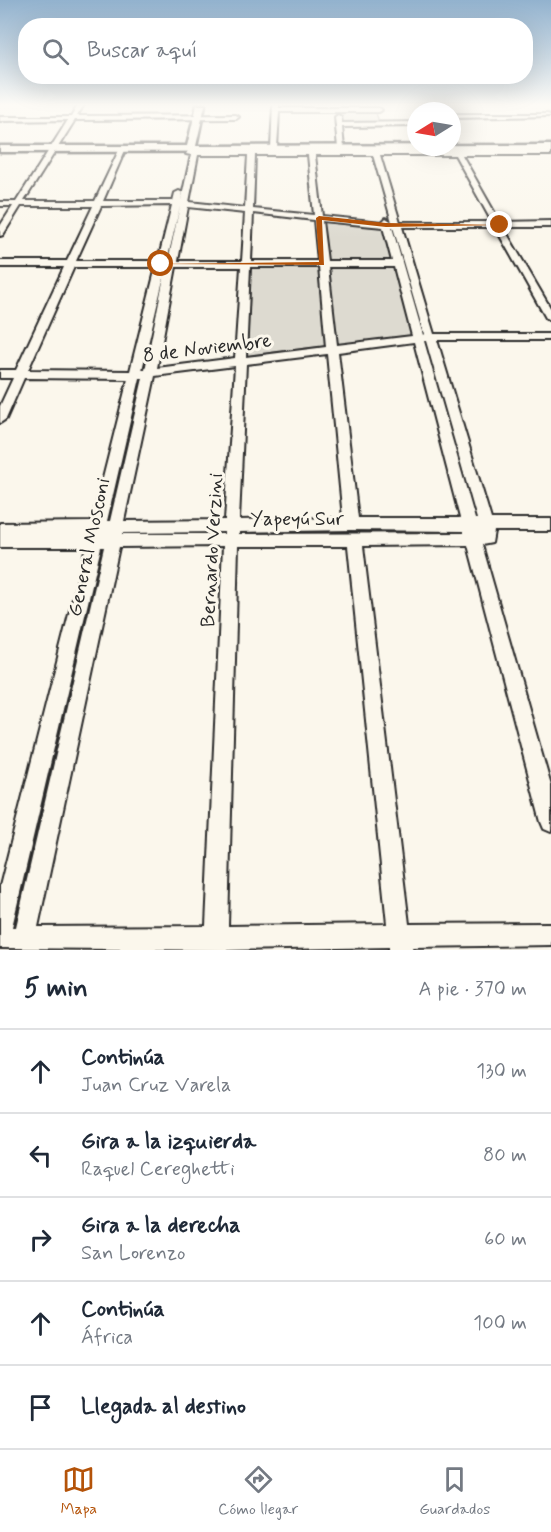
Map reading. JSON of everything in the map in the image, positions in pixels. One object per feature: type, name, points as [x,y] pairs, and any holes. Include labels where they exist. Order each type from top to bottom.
[{"type":"street","points":[[0,233],[54,149]]},
{"type":"street","points":[[0,419],[122,149]]},
{"type":"street","points":[[146,149],[252,153],[407,150]]},
{"type":"street","points":[[191,152],[246,149]]},
{"type":"street","points":[[354,149],[370,151]]},
{"type":"street","points":[[486,149],[548,152]]},
{"type":"street","points":[[370,151],[391,225],[430,337],[551,822]]},
{"type":"street","name":"General Mosconi","points":[[0,931],[134,375],[167,264],[191,152]]},
{"type":"street","name":"Bernardo Verzini","points":[[216,943],[232,533],[252,153]]},
{"type":"street","points":[[311,153],[400,942]]},
{"type":"street","points":[[460,156],[551,318]]},
{"type":"street","points":[[0,204],[181,204],[391,225],[551,224]]},
{"type":"street","points":[[391,225],[396,264],[417,339],[479,532]]},
{"type":"street","points":[[0,264],[396,264]]},
{"type":"street","name":"General Mosconi","points":[[23,945],[150,373],[167,264]]},
{"type":"street","name":"8 de Noviembre","points":[[0,374],[134,375],[430,337],[551,337]]},
{"type":"street","name":"Yapeyú Sur","points":[[0,541],[114,533],[479,532],[551,525]]},
{"type":"street","name":"Yapeyú Sur","points":[[0,529],[94,535]]},
{"type":"street","points":[[0,937],[23,945],[400,942],[551,934]]},
{"type":"shaded area","points":[[323,222],[384,228],[392,260],[326,261]]},
{"type":"shaded area","points":[[318,267],[326,346],[247,356],[251,268]]},
{"type":"shaded area","points":[[327,267],[393,267],[412,335],[336,345]]},
{"type":"route","points":[[161,264],[322,264],[319,218],[386,225],[500,225]]}]
